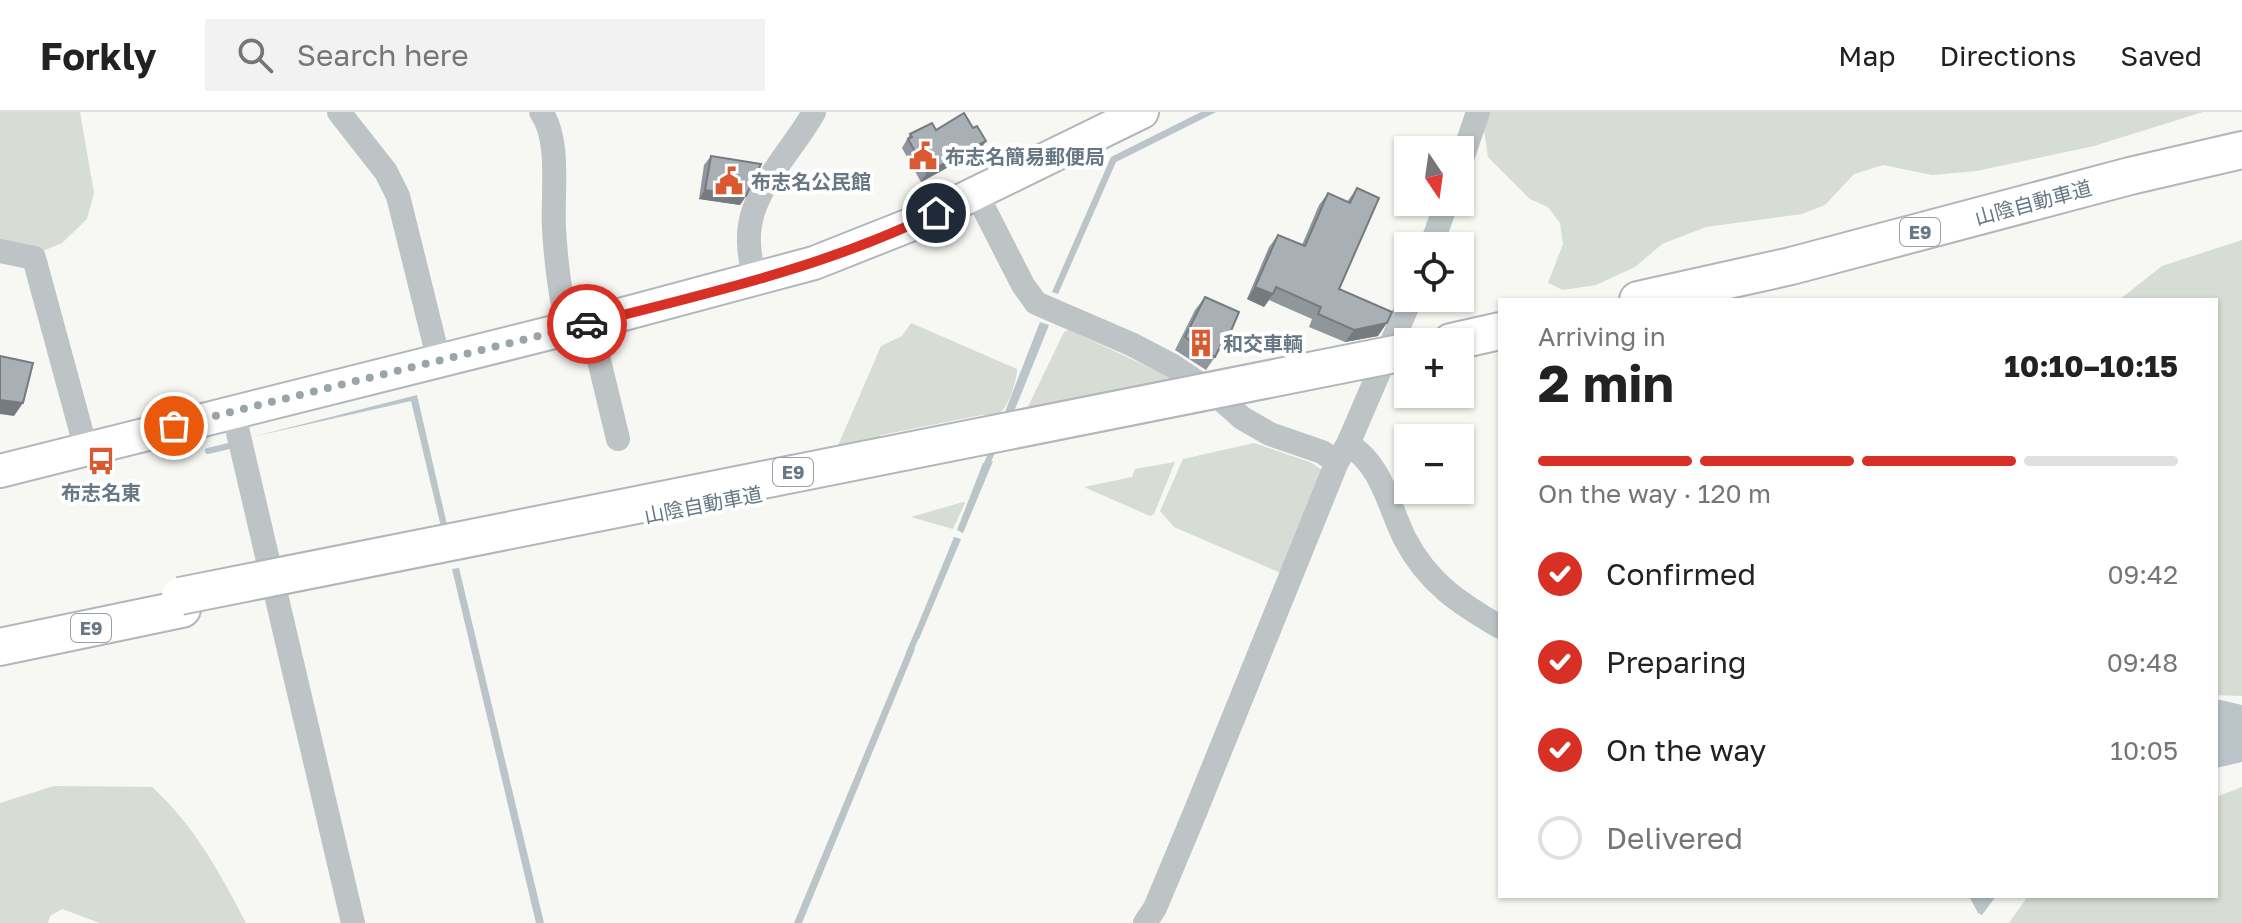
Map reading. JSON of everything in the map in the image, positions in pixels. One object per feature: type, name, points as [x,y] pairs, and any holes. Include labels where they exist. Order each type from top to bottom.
[{"type":"highway","name":"E9","points":[[2204,168],[2242,147]]},
{"type":"highway","name":"E9","points":[[2204,168],[2242,174]]},
{"type":"highway","name":"山陰自動車道","points":[[1647,298],[2204,168]]},
{"type":"highway","name":"山陰自動車道","points":[[1744,298],[2139,191],[2204,168]]},
{"type":"highway","points":[[1474,337],[1498,331]]},
{"type":"highway","points":[[1474,355],[1498,350]]},
{"type":"highway","name":"山陰自動車道","points":[[0,647],[175,606],[1122,421],[1394,363]]},
{"type":"highway","name":"山陰自動車道","points":[[0,631],[67,617],[175,606]]},
{"type":"highway","points":[[0,658],[175,606]]},
{"type":"highway","points":[[0,621],[67,617]]},
{"type":"main road","points":[[0,471],[579,326],[814,263],[867,244],[1142,112]]},
{"type":"street","points":[[339,112],[386,172],[398,196],[439,361]]},
{"type":"street","points":[[754,280],[748,240],[752,213],[759,196],[814,112]]},
{"type":"street","points":[[1470,136],[1478,112]]},
{"type":"street","points":[[545,114],[553,161],[553,227],[558,275],[618,439]]},
{"type":"street","points":[[976,193],[1023,285],[1036,303],[1131,344],[1173,366],[1215,394],[1242,418],[1270,434],[1322,452],[1342,453],[1370,462],[1380,478],[1405,539],[1430,576],[1446,593],[1498,626]]},
{"type":"street","points":[[0,251],[34,258],[86,449]]},
{"type":"street","points":[[1145,923],[1155,908],[1342,453],[1405,312]]},
{"type":"street","points":[[233,411],[353,923]]},
{"type":"shaded area","points":[[0,112],[80,112],[94,193],[87,219],[62,243],[43,251],[0,243]]},
{"type":"shaded area","points":[[1201,112],[1216,112],[1116,162],[1058,294],[1052,292],[1111,157]]},
{"type":"shaded area","points":[[1489,112],[2203,112],[2094,146],[1977,171],[1932,175],[1883,165],[1854,174],[1825,205],[1802,214],[1706,227],[1662,244],[1635,267],[1596,285],[1563,290],[1548,283],[1563,244],[1560,223],[1548,207],[1530,199],[1488,157],[1484,130]]},
{"type":"shaded area","points":[[2242,240],[2242,696],[2218,695],[2218,298],[2122,298],[2162,266]]},
{"type":"shaded area","points":[[1040,322],[1049,325],[1011,419],[1003,417]]},
{"type":"shaded area","points":[[911,323],[1017,369],[1007,404],[997,414],[881,435],[876,443],[837,448],[881,346],[902,336]]},
{"type":"shaded area","points":[[1069,330],[1172,378],[1174,387],[1024,415],[1064,332]]},
{"type":"shaded area","points":[[417,395],[448,529],[442,531],[411,401],[252,437]]},
{"type":"shaded area","points":[[1254,443],[1310,462],[1322,470],[1281,573],[1174,527],[1160,511],[1183,459]]},
{"type":"shaded area","points":[[993,461],[963,533],[957,530],[983,463]]},
{"type":"shaded area","points":[[1175,462],[1154,514],[1150,516],[1084,487],[1132,477],[1135,469]]},
{"type":"shaded area","points":[[963,502],[953,529],[911,517]]},
{"type":"shaded area","points":[[954,537],[961,539],[919,639],[913,637]]},
{"type":"shaded area","points":[[459,568],[544,923],[536,923],[452,569]]},
{"type":"shaded area","points":[[909,646],[915,649],[802,923],[794,923]]},
{"type":"shaded area","points":[[2218,699],[2242,705],[2242,762],[2218,768]]},
{"type":"shaded area","points":[[54,786],[152,787],[193,834],[246,923],[100,923],[62,909],[50,916],[48,923],[0,923],[0,803]]},
{"type":"shaded area","points":[[2242,787],[2242,923],[2009,923],[2027,898],[2218,898],[2218,796]]},
{"type":"shaded area","points":[[1970,898],[1995,898],[1982,915]]},
{"type":"building","points":[[964,113],[986,141],[927,173],[908,139],[912,137],[910,134],[932,123],[936,130]]},
{"type":"building","name":"布志名公民館","points":[[711,156],[761,164],[746,196],[705,190]]},
{"type":"building","points":[[1357,188],[1379,198],[1339,289],[1392,312],[1387,323],[1354,330],[1318,314],[1321,307],[1276,287],[1273,294],[1255,287],[1278,235],[1305,246],[1328,193],[1350,203]]},
{"type":"building","points":[[1205,297],[1239,312],[1228,338],[1225,336],[1215,357],[1185,337]]},
{"type":"building","points":[[0,356],[33,363],[23,403],[0,400]]},
{"type":"waterway","points":[[985,468],[995,445]]},
{"type":"waterway","points":[[208,451],[229,446]]},
{"type":"waterway","points":[[909,653],[919,630]]},
{"type":"way so far","points":[[174,426],[587,324]]},
{"type":"place","name":"布志名簡易郵便局","points":[[923,156]]},
{"type":"place","name":"布志名公民館","points":[[729,181]]},
{"type":"place","name":"和交車輌","points":[[1201,343]]},
{"type":"place","name":"布志名東","points":[[101,461]]},
{"type":"route","points":[[587,324],[814,263],[867,244],[936,213]]}]
